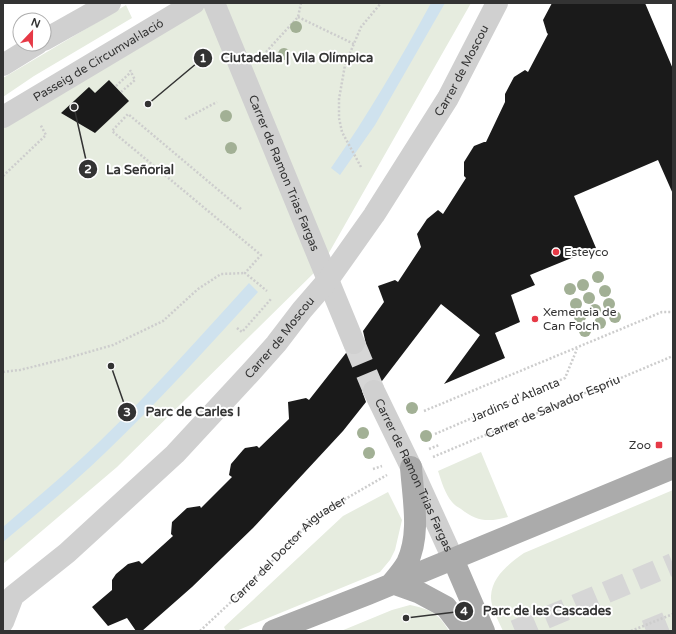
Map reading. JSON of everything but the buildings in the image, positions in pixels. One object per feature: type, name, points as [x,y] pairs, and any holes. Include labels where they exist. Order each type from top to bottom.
[{"type":"main road","points":[[392,583],[407,563],[414,539],[415,517],[411,466]]},
{"type":"main road","points":[[273,631],[453,559],[673,468]]},
{"type":"main road","points":[[453,559],[484,631]]},
{"type":"main road","points":[[392,583],[420,593],[446,607],[459,624],[462,631]]},
{"type":"street","points":[[52,36],[110,3]]},
{"type":"street","name":"Passeig de Circumval·lació","points":[[3,117],[194,3]]},
{"type":"street","name":"Carrer de Ramon Trias Fargas","points":[[214,3],[354,343]]},
{"type":"street","name":"Carrer de Moscou","points":[[3,622],[13,596],[66,553],[175,454],[276,344],[302,310],[328,280],[374,215],[448,98],[497,3]]},
{"type":"street","points":[[3,65],[24,52]]},
{"type":"street","name":"Carrer de Ramon Trias Fargas","points":[[374,391],[411,466],[453,559]]},
{"type":"path","points":[[266,52],[298,17],[301,3]]},
{"type":"path","points":[[361,167],[342,132],[339,118],[339,99],[345,65],[361,27],[381,3]]},
{"type":"path","points":[[298,17],[354,44]]},
{"type":"path","points":[[121,92],[135,80],[128,66]]},
{"type":"path","points":[[116,86],[131,72]]},
{"type":"path","points":[[185,119],[217,102]]},
{"type":"path","points":[[241,209],[128,114],[112,131],[261,255],[245,273]]},
{"type":"path","points":[[3,176],[46,135],[39,122]]},
{"type":"path","points":[[3,372],[20,370],[113,345],[163,321],[198,290],[221,274],[245,273],[267,291]]},
{"type":"path","points":[[237,328],[242,332],[271,299]]},
{"type":"path","name":"Jardins d'Atlanta","points":[[424,411],[662,312],[673,312]]},
{"type":"path","name":"Jardins d'Atlanta","points":[[435,434],[565,378],[577,348]]},
{"type":"path","name":"Carrer de Salvador Espriu","points":[[432,458],[673,356]]},
{"type":"path","name":"Carrer de Ramon Trias Fargas","points":[[428,449],[439,445]]},
{"type":"path","name":"Carrer de Ramon Trias Fargas","points":[[372,469],[382,466]]},
{"type":"path","name":"Carrer del Doctor Aiguader","points":[[200,631],[246,588],[316,516],[382,477]]},
{"type":"path","points":[[630,631],[673,614]]},
{"type":"shaded area","points":[[194,3],[471,3],[322,265],[117,467],[3,564],[3,117]]},
{"type":"shaded area","points":[[126,5],[132,18],[34,76],[3,97],[3,78],[47,52],[52,52],[52,49]]},
{"type":"shaded area","points":[[481,452],[508,517],[495,520],[478,519],[456,506],[447,495],[438,471]]},
{"type":"shaded area","points":[[673,490],[673,631],[503,631],[493,609],[491,600],[492,589],[498,576],[513,561],[524,553]]},
{"type":"shaded area","points":[[388,492],[402,520],[395,550],[390,560],[380,572],[236,631],[226,631],[224,627],[343,516]]},
{"type":"shaded area","points":[[410,605],[423,608],[433,613],[441,620],[449,631],[341,631],[392,610]]},
{"type":"water","points":[[431,3],[445,3],[375,125],[340,175],[331,168],[383,87]]},
{"type":"water","points":[[249,283],[258,292],[202,353],[126,433],[94,464],[3,542],[3,527],[99,442],[175,364]]},
{"type":"tunnel","points":[[354,343],[374,391]]},
{"type":"tunnel","points":[[515,631],[673,564]]},
{"type":"tunnel","points":[[646,631],[673,620]]},
{"type":"place","name":"Ciutadella | Vila Olímpica","points":[[148,104]]},
{"type":"place","name":"La Señorial","points":[[74,107]]},
{"type":"place","name":"Esteyco","points":[[556,252]]},
{"type":"place","name":"Xemeneia de Can Folch","points":[[535,319]]},
{"type":"place","name":"Parc de Carles I","points":[[111,366]]},
{"type":"place","name":"Zoo","points":[[659,445]]},
{"type":"place","name":"Parc de les Cascades","points":[[406,618]]}]
